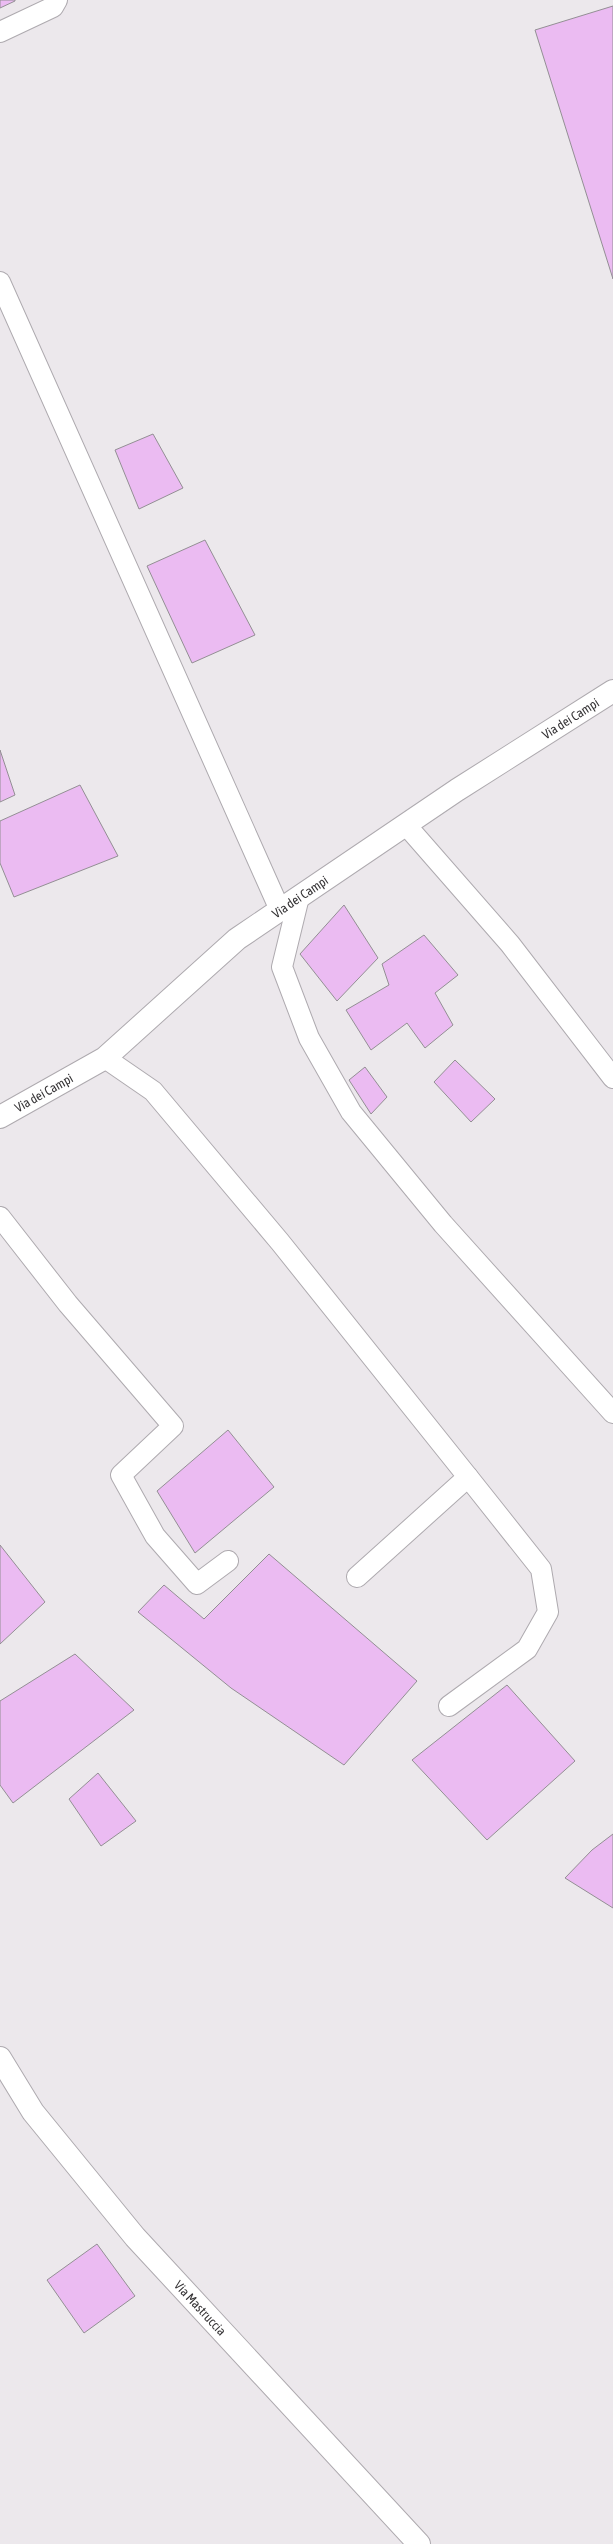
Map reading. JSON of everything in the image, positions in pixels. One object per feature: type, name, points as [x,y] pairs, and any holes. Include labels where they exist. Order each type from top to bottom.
[{"type":"street","name":"Via dei Campi","points":[[0,1117],[105,1058],[237,939],[406,825],[613,691]]},
{"type":"street","name":"Via Mastruccia","points":[[0,2058],[33,2112],[135,2236],[419,2544]]},
{"type":"lane","points":[[0,32],[52,7],[57,0]]},
{"type":"lane","points":[[0,282],[280,910]]},
{"type":"lane","points":[[406,825],[510,944],[613,1078]]},
{"type":"lane","points":[[299,897],[282,967],[309,1038],[351,1112],[443,1224],[613,1414]]},
{"type":"lane","points":[[105,1058],[153,1091],[285,1248],[541,1568],[548,1612],[527,1649],[449,1706]]},
{"type":"lane","points":[[0,1217],[68,1304],[173,1426],[121,1475],[155,1536],[197,1584],[228,1561]]},
{"type":"lane","points":[[357,1577],[468,1477]]},
{"type":"building","points":[[0,0],[15,0],[15,1],[0,8]]},
{"type":"building","points":[[613,6],[613,279],[535,30]]},
{"type":"building","points":[[153,434],[183,488],[139,509],[115,450]]},
{"type":"building","points":[[205,540],[255,635],[192,663],[147,566]]},
{"type":"building","points":[[0,750],[15,795],[0,802]]},
{"type":"building","points":[[80,785],[118,856],[14,897],[0,863],[0,821]]},
{"type":"building","points":[[344,905],[378,958],[337,1001],[300,954]]},
{"type":"building","points":[[424,935],[458,975],[435,993],[453,1025],[425,1048],[407,1023],[371,1050],[346,1010],[389,985],[382,964]]},
{"type":"building","points":[[455,1060],[495,1099],[471,1122],[434,1082]]},
{"type":"building","points":[[365,1067],[387,1097],[371,1114],[349,1080]]},
{"type":"building","points":[[228,1430],[274,1487],[195,1553],[157,1491]]},
{"type":"building","points":[[0,1545],[45,1602],[0,1644]]},
{"type":"building","points":[[269,1554],[417,1681],[344,1765],[231,1688],[138,1612],[164,1585],[204,1619]]},
{"type":"building","points":[[75,1654],[134,1710],[13,1803],[0,1785],[0,1701]]},
{"type":"building","points":[[507,1685],[575,1761],[487,1840],[412,1760]]},
{"type":"building","points":[[98,1773],[136,1821],[101,1846],[69,1799]]},
{"type":"building","points":[[613,1834],[613,1908],[565,1878],[592,1850]]},
{"type":"building","points":[[97,2244],[135,2296],[84,2333],[47,2280]]}]
